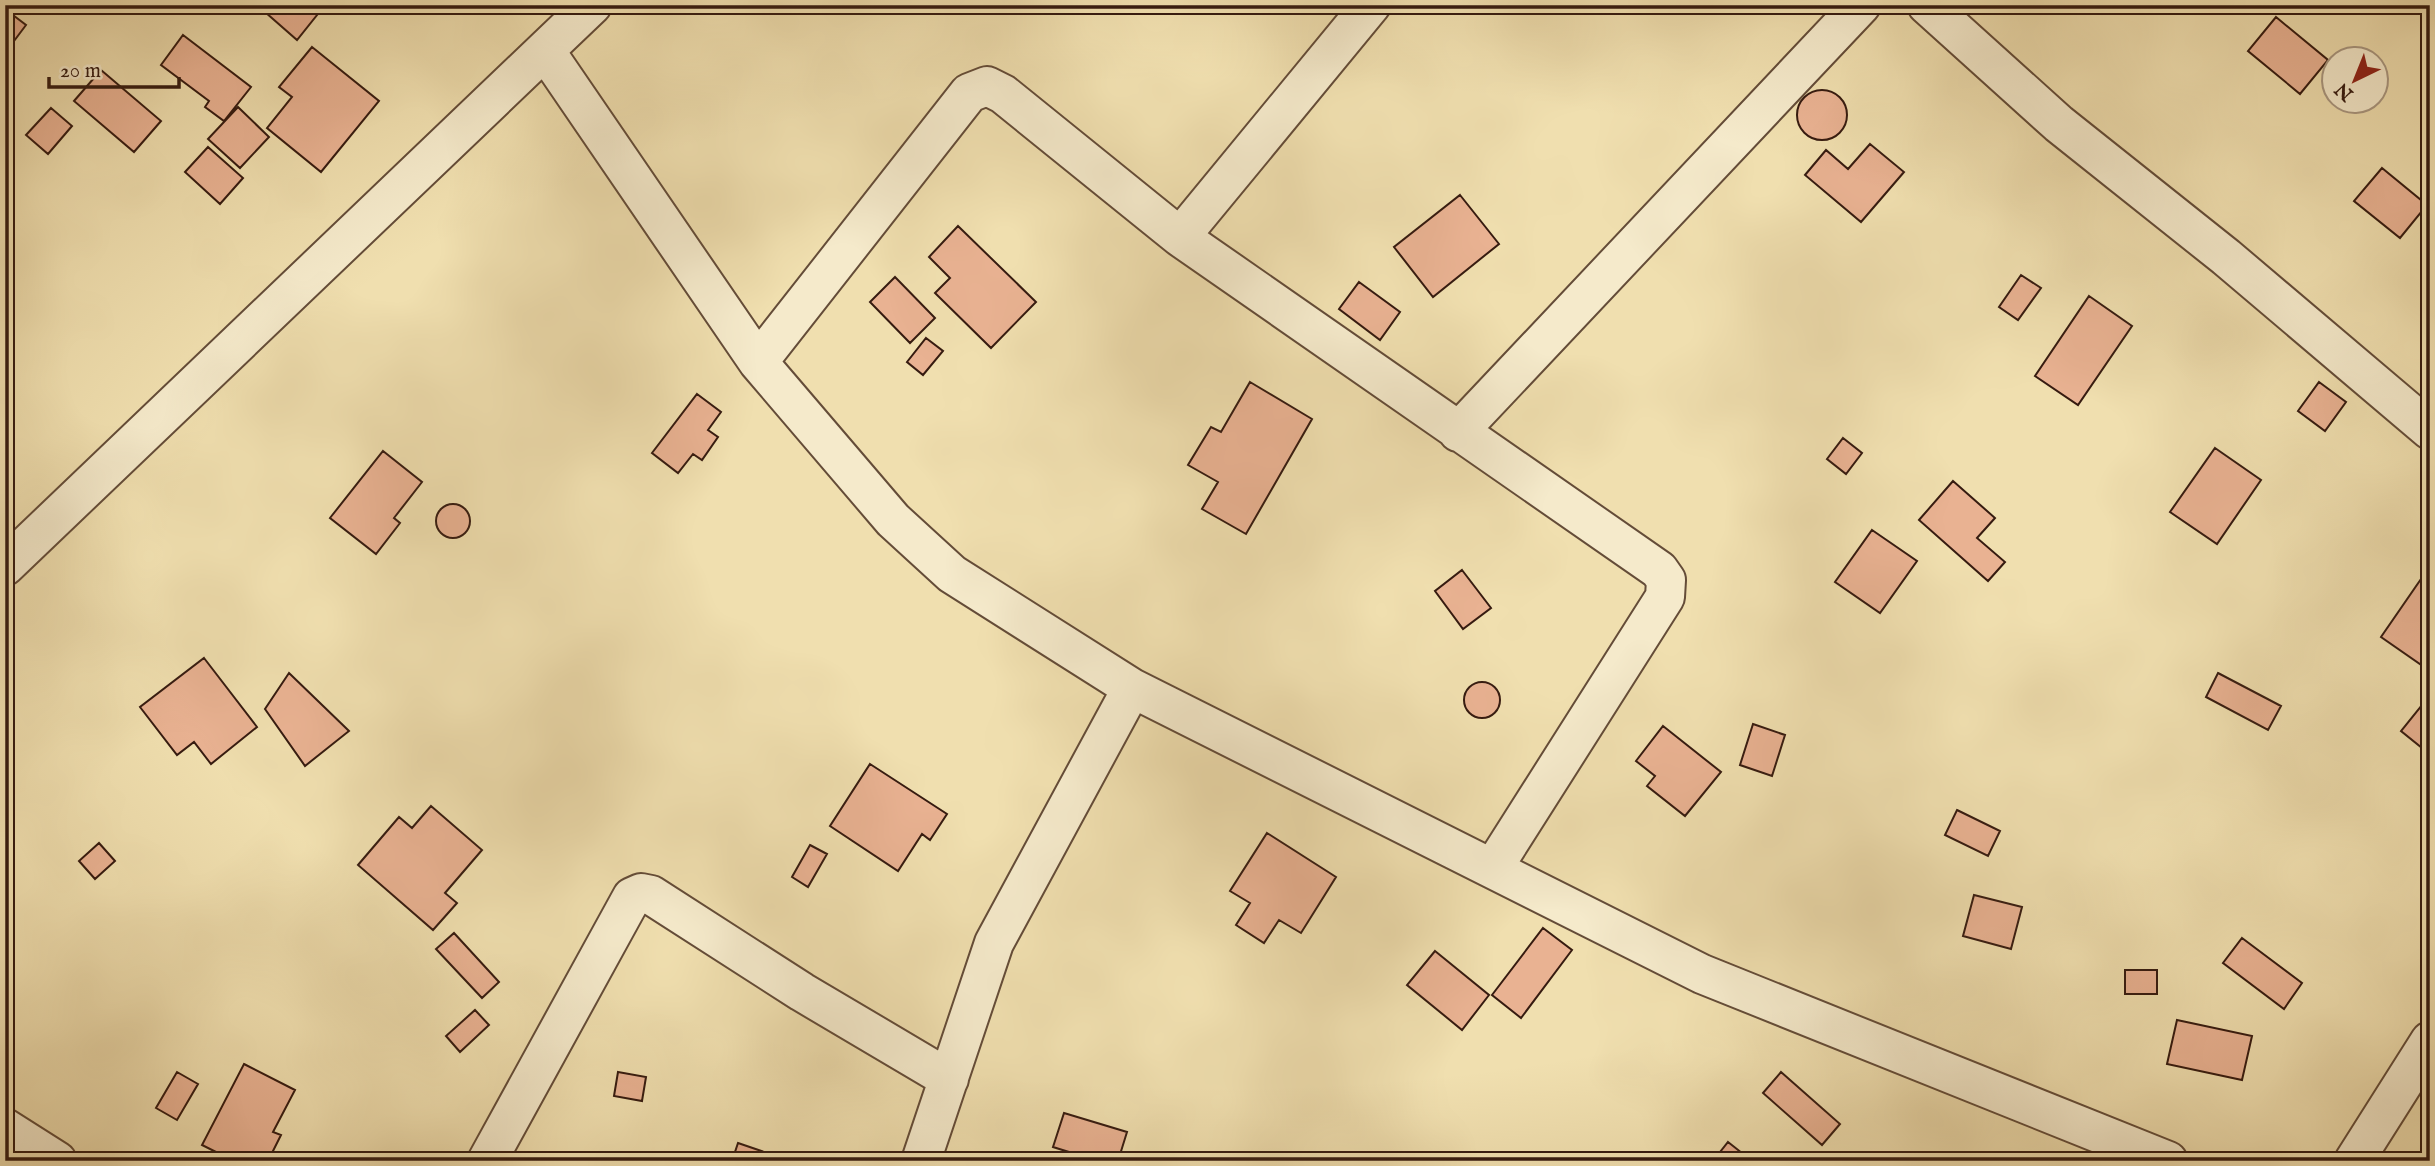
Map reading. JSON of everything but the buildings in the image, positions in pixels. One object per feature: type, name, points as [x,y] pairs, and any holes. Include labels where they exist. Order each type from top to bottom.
[{"type":"street","points":[[5,566],[546,52],[592,5]]},
{"type":"street","points":[[1180,237],[1371,5]]},
{"type":"street","points":[[1458,432],[1861,5]]},
{"type":"street","points":[[1927,5],[2059,124],[2226,257],[2430,430]]},
{"type":"street","points":[[546,52],[758,362],[893,520],[952,574],[1132,688],[1702,974],[2168,1161]]},
{"type":"street","points":[[758,362],[969,93],[987,86],[1003,94],[1180,237],[1659,570],[1667,580],[1665,597],[1493,869]]},
{"type":"street","points":[[921,1161],[994,943],[1132,688]]},
{"type":"street","points":[[487,1161],[632,897],[642,893],[651,895],[802,992],[948,1079]]},
{"type":"street","points":[[2354,1161],[2430,1041]]},
{"type":"street","points":[[5,1128],[57,1161]]}]
